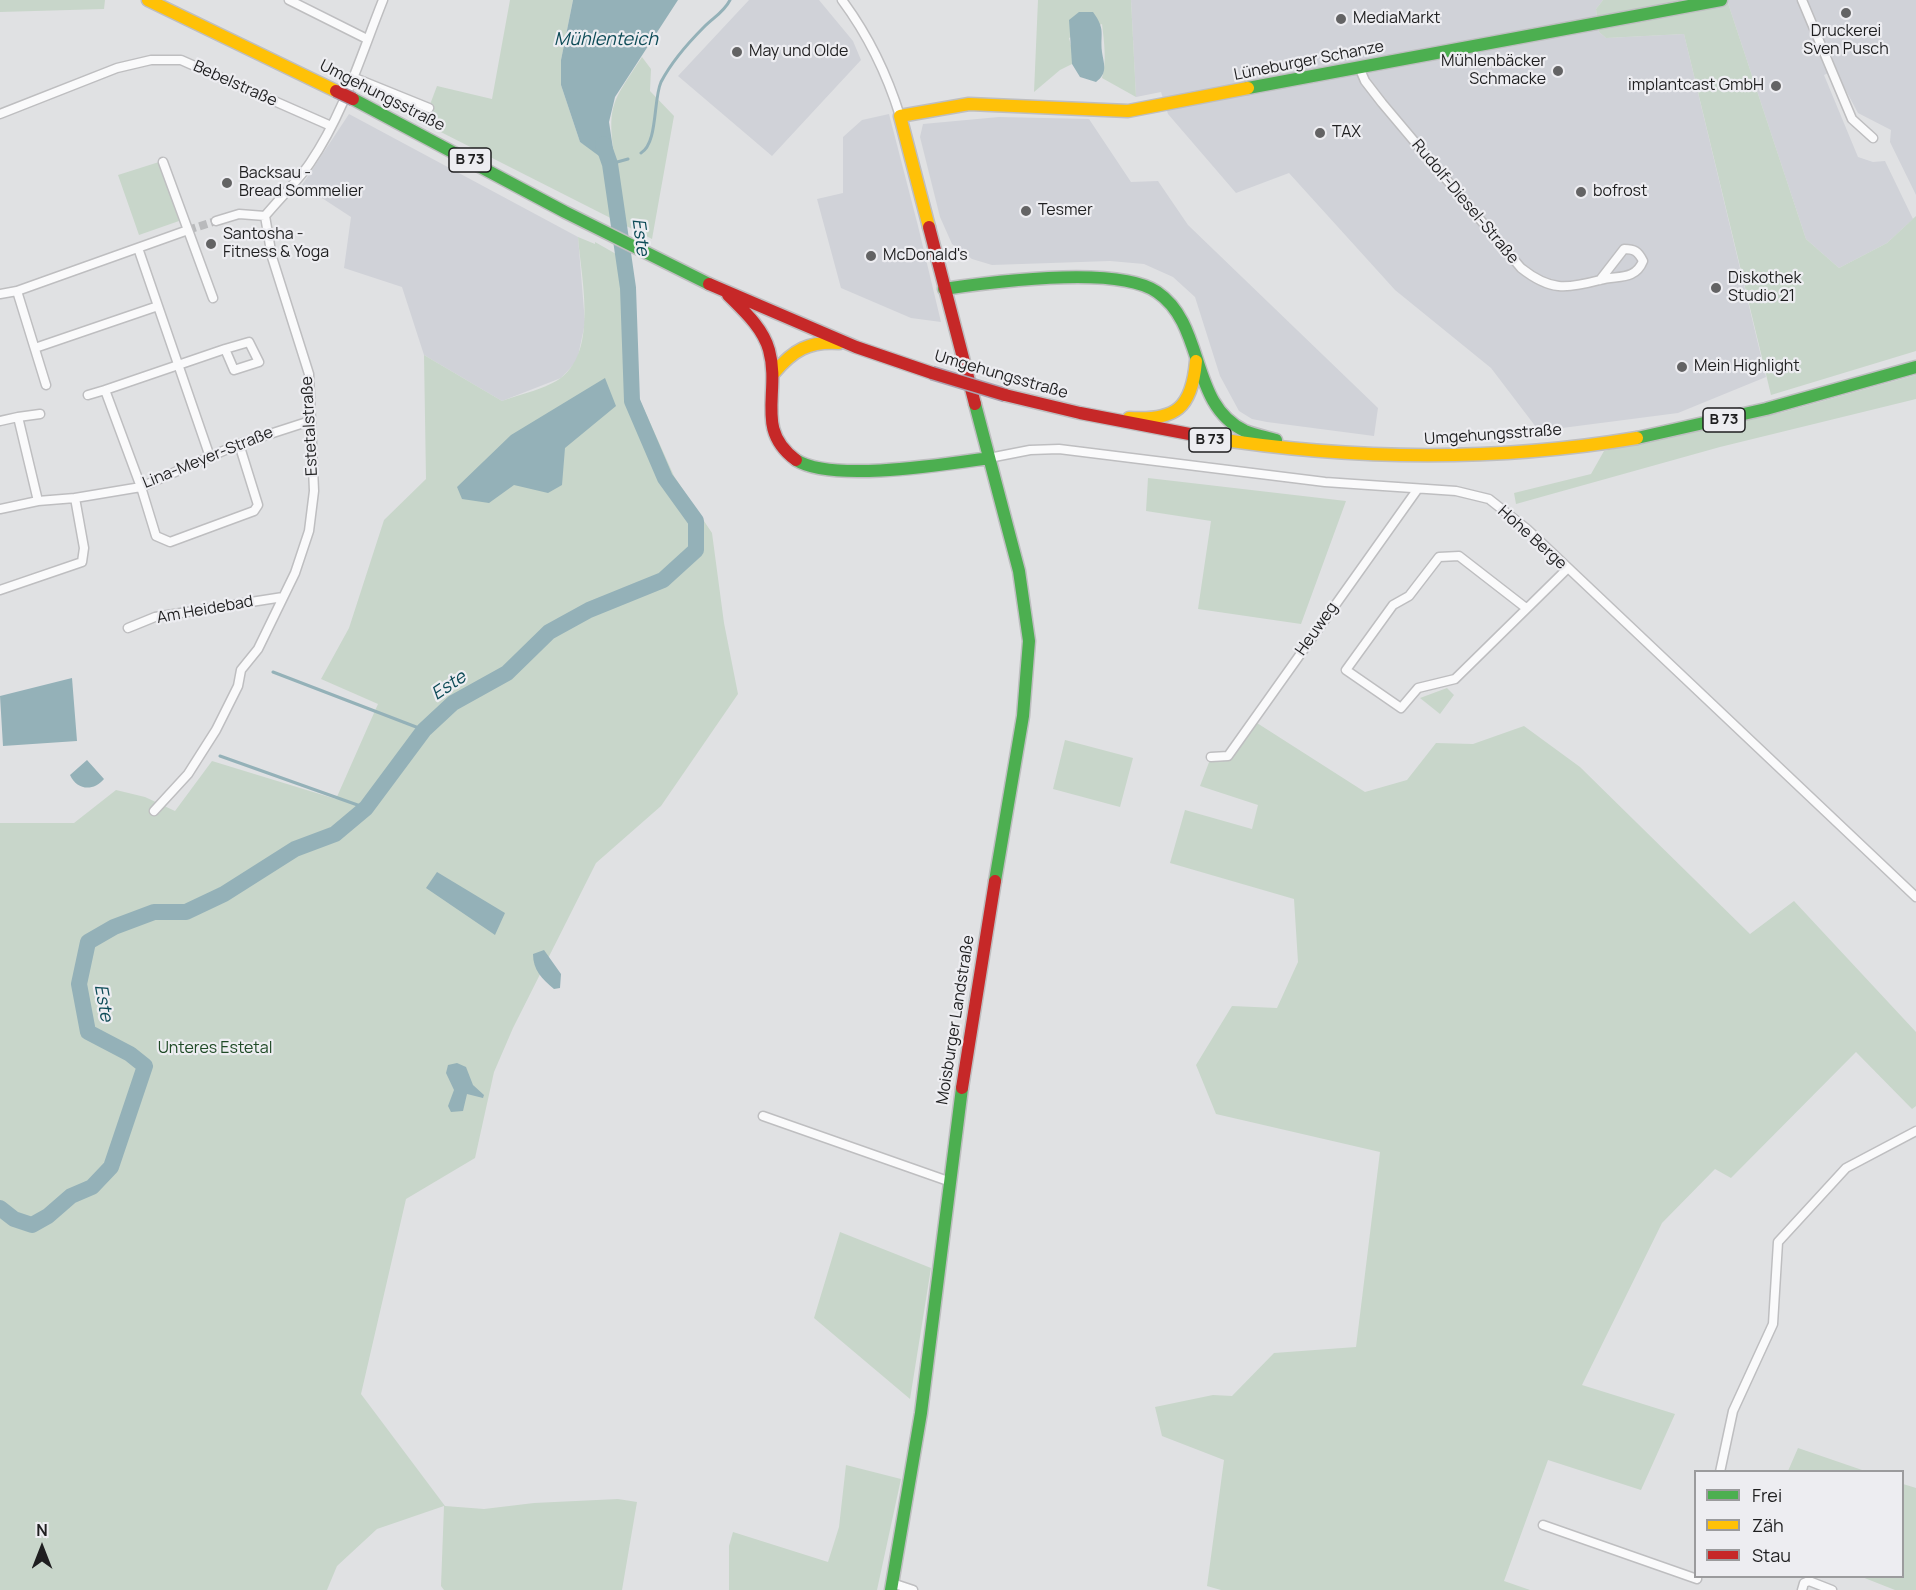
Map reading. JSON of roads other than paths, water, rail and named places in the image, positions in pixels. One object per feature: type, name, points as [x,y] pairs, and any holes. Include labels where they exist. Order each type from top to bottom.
[{"type":"main road","name":"Umgehungsstraße","points":[[148,0],[353,99],[723,290],[848,344],[932,373],[1056,408],[1215,441],[1366,455],[1440,458],[1612,443],[1695,428],[1916,367]]},
{"type":"main road","name":"Lüneburger Schanze","points":[[900,116],[946,106],[979,104],[1078,111],[1128,111],[1721,0]]},
{"type":"main road","points":[[723,290],[758,325],[768,342],[774,373],[771,416],[773,435],[785,452],[803,465],[835,470],[890,468],[989,458],[900,116]]},
{"type":"main road","points":[[944,289],[1047,280],[1111,279],[1135,283],[1157,292],[1171,303],[1181,316],[1215,406],[1237,429],[1253,437],[1366,455]]},
{"type":"main road","points":[[774,373],[791,352],[808,344],[825,342],[848,344]]},
{"type":"main road","points":[[1056,408],[1140,419],[1155,420],[1169,416],[1182,408],[1192,393],[1196,360]]},
{"type":"main road","name":"Moisburger Landstraße","points":[[892,1587],[921,1413],[948,1181],[973,1010],[1023,716],[1029,666],[1027,610],[989,458]]},
{"type":"street","points":[[289,0],[367,39]]},
{"type":"street","points":[[216,221],[239,214],[265,216],[310,163],[332,126],[355,78],[367,39],[383,0]]},
{"type":"street","points":[[842,0],[859,22],[889,81],[900,116]]},
{"type":"street","points":[[1802,0],[1852,119],[1873,138]]},
{"type":"street","name":"Bebelstraße","points":[[0,114],[117,68],[151,60],[181,60],[332,126]]},
{"type":"street","name":"Rudolf-Diesel-Straße","points":[[1359,67],[1378,98],[1521,268],[1533,278],[1560,287],[1590,285],[1600,280],[1633,274],[1640,269],[1643,261],[1639,252],[1624,249],[1600,280]]},
{"type":"street","points":[[355,78],[429,108]]},
{"type":"street","points":[[163,162],[213,298]]},
{"type":"street","name":"Estetalstraße","points":[[154,811],[188,774],[216,730],[238,686],[241,670],[258,649],[295,573],[309,531],[314,491],[309,374],[272,257],[265,216]]},
{"type":"street","points":[[0,294],[18,291],[188,230]]},
{"type":"street","points":[[138,249],[210,457]]},
{"type":"street","points":[[18,291],[46,386]]},
{"type":"street","points":[[35,348],[158,306]]},
{"type":"street","points":[[88,395],[225,350]]},
{"type":"street","points":[[105,390],[141,487],[156,536],[170,542],[254,511],[258,505],[239,444]]},
{"type":"street","points":[[0,421],[40,414]]},
{"type":"street","points":[[18,417],[38,501]]},
{"type":"street","name":"Lina-Meyer-Straße","points":[[0,509],[38,501],[75,498],[141,487],[239,444],[310,422]]},
{"type":"street","name":"Hohe Berge","points":[[989,458],[1030,450],[1059,450],[1326,482],[1456,491],[1489,499],[1527,529],[1916,897]]},
{"type":"street","name":"Heuweg","points":[[1211,757],[1228,756],[1417,490]]},
{"type":"street","points":[[0,590],[82,562],[84,548],[75,498]]},
{"type":"street","points":[[1526,608],[1459,556],[1439,557],[1409,596],[1394,605],[1346,670],[1401,708],[1418,688],[1455,679],[1567,569]]},
{"type":"street","name":"Am Heidebad","points":[[128,628],[155,617],[283,597]]},
{"type":"street","points":[[763,1116],[948,1181]]},
{"type":"street","points":[[1720,1470],[1733,1411],[1773,1324],[1778,1242],[1846,1168],[1916,1131]]},
{"type":"street","points":[[1543,1525],[1694,1577]]},
{"type":"street","points":[[1695,1590],[1698,1578]]},
{"type":"street","points":[[1802,1590],[1804,1583],[1809,1581],[1832,1590]]},
{"type":"street","points":[[892,1587],[912,1590]]},
{"type":"water","name":"Mühlenteich","points":[[573,0],[678,0],[615,97],[609,122],[615,162],[610,164],[580,142],[561,85],[561,60]]},
{"type":"water","points":[[1079,12],[1093,12],[1101,28],[1104,68],[1100,79],[1096,82],[1080,77],[1072,64],[1069,20]]},
{"type":"water","points":[[605,378],[616,406],[565,448],[562,485],[548,493],[514,485],[489,503],[462,499],[457,487],[511,435]]},
{"type":"water","points":[[72,678],[77,741],[3,746],[0,696]]},
{"type":"water","points":[[87,760],[104,779],[95,786],[86,788],[77,784],[70,775]]},
{"type":"water","points":[[437,872],[505,913],[495,935],[426,888]]},
{"type":"water","points":[[544,950],[561,974],[560,988],[554,989],[536,969],[533,954]]},
{"type":"water","points":[[457,1063],[466,1067],[473,1085],[484,1095],[483,1098],[467,1094],[463,1111],[451,1112],[448,1106],[454,1090],[446,1073],[448,1065]]},
{"type":"waterway","points":[[641,153],[646,148],[653,131],[659,90],[665,74],[686,46],[722,11],[730,0]]},
{"type":"waterway","name":"Este","points":[[0,1208],[14,1219],[32,1225],[48,1216],[71,1196],[92,1187],[111,1167],[145,1066],[130,1054],[88,1032],[79,984],[88,942],[114,927],[154,912],[186,912],[224,894],[295,849],[335,834],[366,808],[424,730],[453,703],[507,673],[549,632],[589,610],[663,580],[696,550],[696,521],[665,478],[632,401],[628,288],[610,164],[603,144]]},
{"type":"waterway","points":[[610,164],[628,159]]},
{"type":"waterway","points":[[273,672],[424,730]]},
{"type":"waterway","points":[[220,756],[366,808]]},
{"type":"tunnel","points":[[188,230],[216,221]]},
{"type":"place","name":"Druckerei Sven Pusch","points":[[1846,13]]},
{"type":"place","name":"MediaMarkt","points":[[1341,19]]},
{"type":"place","name":"May und Olde","points":[[737,52]]},
{"type":"place","name":"Mühlenbäcker Schmacke","points":[[1558,71]]},
{"type":"place","name":"implantcast GmbH","points":[[1776,86]]},
{"type":"place","name":"TAX","points":[[1320,133]]},
{"type":"place","name":"Backsau - Bread Sommelier","points":[[227,183]]},
{"type":"place","name":"bofrost","points":[[1581,192]]},
{"type":"place","name":"Tesmer","points":[[1026,211]]},
{"type":"place","name":"Santosha - Fitness & Yoga","points":[[211,244]]},
{"type":"place","name":"McDonald's","points":[[871,256]]},
{"type":"place","name":"Diskothek Studio 21","points":[[1716,288]]},
{"type":"place","name":"Mein Highlight","points":[[1682,367]]},
{"type":"park label","name":"Unteres Estetal","points":[[215,1049]]}]
